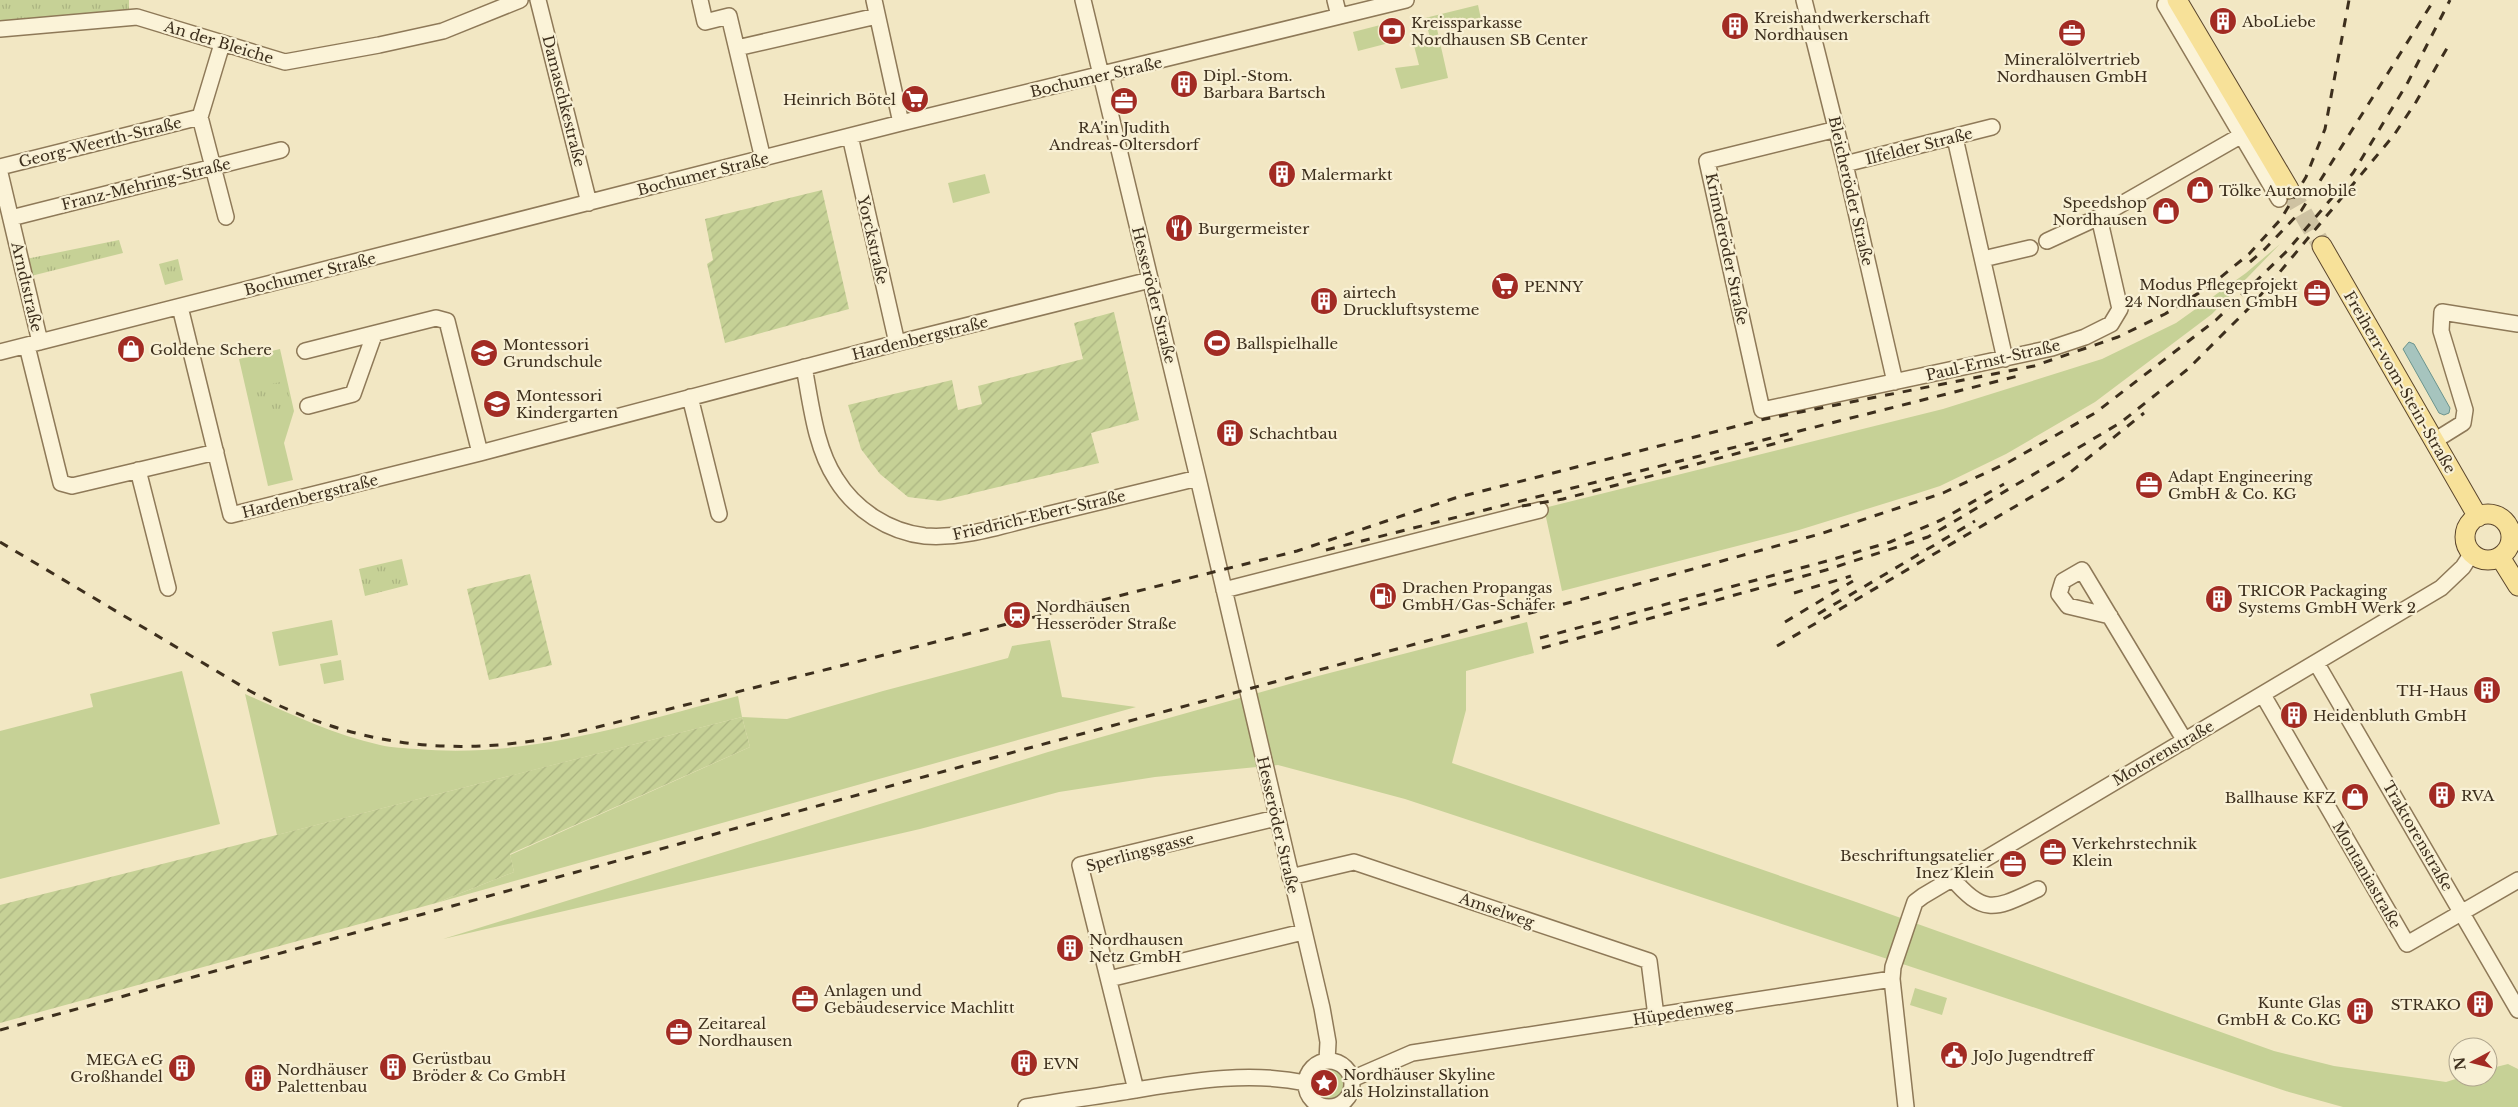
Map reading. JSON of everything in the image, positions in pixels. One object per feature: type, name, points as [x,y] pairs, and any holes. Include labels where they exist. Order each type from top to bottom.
[{"type":"main road","points":[[2176,0],[2284,194]]},
{"type":"main road","name":"Freiherr-vom-Stein-Straße","points":[[2322,246],[2478,517]]},
{"type":"main road","points":[[2493,515],[2506,523],[2511,537],[2510,545],[2500,557],[2485,560],[2472,553],[2468,547],[2466,534],[2468,527],[2478,517],[2493,515]]},
{"type":"main road","points":[[2500,557],[2518,586]]},
{"type":"street","name":"An der Bleiche","points":[[0,29],[137,17],[285,62],[379,46],[443,31],[520,0]]},
{"type":"street","name":"Damaschkestraße","points":[[538,0],[589,203]]},
{"type":"street","points":[[700,0],[706,22],[730,16],[763,159]]},
{"type":"street","points":[[874,0],[901,123]]},
{"type":"street","name":"Hesseröder Straße","points":[[1083,0],[1198,478],[1323,1016],[1328,1042],[1327,1061]]},
{"type":"street","points":[[1335,0],[1339,16]]},
{"type":"street","name":"Bochumer Straße","points":[[0,352],[901,123],[1406,0]]},
{"type":"street","name":"Bleicheröder Straße","points":[[1804,0],[1837,129],[1895,382]]},
{"type":"street","points":[[2176,0],[2165,5],[2242,135],[2284,194]]},
{"type":"street","points":[[737,48],[878,16]]},
{"type":"street","points":[[222,44],[200,117],[226,217]]},
{"type":"street","name":"Georg-Weerth-Straße","points":[[0,167],[200,117]]},
{"type":"street","name":"Ilfelder Straße","points":[[1845,164],[1955,138],[1992,127]]},
{"type":"street","name":"Krimderöder Straße","points":[[1762,410],[1708,160],[1837,129]]},
{"type":"street","points":[[2047,242],[2099,217],[2242,135]]},
{"type":"street","name":"Yorckstraße","points":[[850,136],[897,343]]},
{"type":"street","points":[[1955,138],[2005,359]]},
{"type":"street","name":"Franz-Mehring-Straße","points":[[11,218],[281,150]]},
{"type":"street","name":"Arndtstraße","points":[[0,173],[11,218],[33,344],[40,399],[61,484],[72,486],[138,470]]},
{"type":"street","name":"Paul-Ernst-Straße","points":[[1762,410],[2052,348],[2085,337],[2111,324],[2120,309],[2099,217]]},
{"type":"street","points":[[1983,259],[2030,248]]},
{"type":"street","name":"Hardenbergstraße","points":[[180,307],[231,515],[480,453],[897,343],[1150,280]]},
{"type":"street","points":[[2434,440],[2462,423],[2465,410],[2441,331],[2442,312],[2518,324]]},
{"type":"street","points":[[305,351],[436,318],[447,321],[480,453]]},
{"type":"street","points":[[308,406],[353,394],[374,335]]},
{"type":"street","name":"Friedrich-Ebert-Straße","points":[[804,367],[820,441],[835,478],[848,496],[863,510],[884,524],[904,531],[925,536],[970,533],[1198,478]]},
{"type":"street","points":[[690,397],[719,514]]},
{"type":"street","points":[[168,588],[138,470],[216,452]]},
{"type":"street","points":[[1224,590],[1540,510]]},
{"type":"street","name":"Motorenstraße","points":[[1892,979],[1893,967],[1915,902],[1952,878],[2317,664],[2441,588],[2460,571],[2472,553]]},
{"type":"street","points":[[2110,616],[2185,741]]},
{"type":"street","name":"Traktorenstraße","points":[[2317,664],[2518,1010]]},
{"type":"street","name":"Montaniastraße","points":[[2263,695],[2407,944],[2518,880]]},
{"type":"street","name":"Sperlingsgasse","points":[[1136,1090],[1080,865],[1276,818]]},
{"type":"street","name":"Amselweg","points":[[1290,877],[1354,862],[1649,961],[1656,1016]]},
{"type":"street","points":[[1952,878],[1969,898],[1986,906],[2010,902],[2038,889]]},
{"type":"street","points":[[1109,979],[1303,932]]},
{"type":"street","points":[[1892,979],[1906,1107]]},
{"type":"street","name":"Hüpedenweg","points":[[1352,1079],[1412,1053],[1892,979]]},
{"type":"street","points":[[1327,1061],[1338,1063],[1346,1068],[1352,1079],[1349,1096],[1336,1107],[1322,1106],[1313,1101],[1307,1091],[1306,1083],[1312,1069],[1327,1061]]},
{"type":"street","points":[[1026,1107],[1196,1080],[1286,1079],[1306,1083]]},
{"type":"green space","points":[[0,0],[129,0],[129,11],[0,21]]},
{"type":"green space","points":[[1478,5],[1481,19],[1437,29],[1448,78],[1401,89],[1395,68],[1419,65],[1413,42],[1430,38],[1425,18]]},
{"type":"green space","points":[[1396,21],[1397,25],[1385,28],[1389,43],[1358,51],[1353,32]]},
{"type":"green space","points":[[985,174],[990,193],[953,203],[948,183]]},
{"type":"green space","points":[[822,190],[849,309],[725,343],[707,264],[713,260],[705,219]]},
{"type":"green space","points":[[119,240],[123,253],[31,276],[26,259]]},
{"type":"green space","points":[[2280,244],[2212,314],[2095,402],[2006,454],[1940,486],[1799,530],[1562,591],[1544,508],[1943,409],[2102,359],[2176,323],[2246,273]]},
{"type":"green space","points":[[178,259],[183,280],[165,285],[159,264]]},
{"type":"green space","points":[[1114,312],[1139,420],[1091,433],[1099,463],[940,501],[908,497],[880,474],[861,449],[848,405],[952,380],[958,410],[982,404],[978,386],[1083,359],[1074,323]]},
{"type":"green space","points":[[280,349],[294,411],[284,443],[293,480],[268,486],[239,359]]},
{"type":"green space","points":[[285,381],[292,409],[255,417],[248,389]]},
{"type":"green space","points":[[402,559],[408,585],[365,596],[359,569]]},
{"type":"green space","points":[[530,574],[552,665],[489,680],[467,589]]},
{"type":"green space","points":[[332,620],[338,655],[279,666],[272,632]]},
{"type":"green space","points":[[1527,622],[1534,653],[1466,671],[1466,710],[1452,763],[1856,902],[2274,1051],[2334,1066],[2448,1081],[2448,1087],[2498,1087],[2498,1066],[2508,1064],[2518,1069],[2518,1107],[2343,1107],[2289,1092],[1405,799],[1278,765],[1155,777],[1059,792],[920,829],[443,939],[1048,752],[1318,676]]},
{"type":"green space","points":[[1050,640],[1062,697],[1136,707],[436,903],[514,872],[510,855],[750,747],[742,717],[787,719],[1008,658],[1012,646]]},
{"type":"green space","points":[[341,660],[344,680],[324,684],[320,664]]},
{"type":"green space","points":[[182,671],[220,824],[0,879],[0,731],[93,707],[90,694]]},
{"type":"green space","points":[[245,694],[311,722],[362,740],[385,746],[458,751],[499,749],[539,744],[619,727],[738,696],[742,717],[277,835]]},
{"type":"green space","points":[[742,717],[750,747],[510,854],[514,872],[436,903],[0,1023],[0,905]]},
{"type":"green space","points":[[1915,988],[1947,998],[1942,1015],[1910,1005]]},
{"type":"green space","points":[[1328,1067],[1335,1068],[1340,1072],[1344,1077],[1344,1091],[1340,1096],[1335,1100],[1328,1101],[1321,1100],[1316,1096],[1312,1091],[1311,1084],[1312,1077],[1316,1072],[1321,1068]]},
{"type":"water","points":[[2409,342],[2414,344],[2450,408],[2449,413],[2444,415],[2439,413],[2403,349]]},
{"type":"tunnel","points":[[2289,189],[2322,246]]},
{"type":"railway","points":[[0,542],[250,691],[289,710],[328,725],[367,736],[406,743],[446,746],[487,746],[528,742],[570,734],[1297,551],[1455,498],[1765,419],[2034,366],[2118,337],[2165,314],[2210,286],[2249,254],[2281,219],[2306,177],[2325,129],[2349,0]]},
{"type":"railway","points":[[2250,262],[2301,211],[2434,0]]},
{"type":"railway","points":[[0,1030],[1018,751],[1820,534],[1943,493],[2009,462],[2095,413],[2216,320],[2287,251],[2353,173],[2408,82],[2450,0]]},
{"type":"railway","points":[[1542,648],[1826,570],[1928,537],[2120,423],[2188,369],[2254,303],[2394,135],[2416,102],[2450,43]]},
{"type":"railway","points":[[1326,550],[2022,375]]},
{"type":"railway","points":[[1777,646],[2062,479],[2144,413]]},
{"type":"railway","points":[[1522,506],[1563,499],[1796,438]]},
{"type":"railway","points":[[1540,638],[1827,561],[1890,542],[1941,520],[2004,484]]},
{"type":"railway","points":[[1818,614],[1975,521]]},
{"type":"railway","points":[[1794,593],[1851,576]]},
{"type":"railway","points":[[1785,622],[1853,581]]},
{"type":"place","name":"AboLiebe","points":[[2223,21]]},
{"type":"place","name":"Kreishandwerkerschaft Nordhausen","points":[[1735,26]]},
{"type":"place","name":"Kreissparkasse Nordhausen SB Center","points":[[1392,31]]},
{"type":"place","name":"Mineralölvertrieb Nordhausen GmbH","points":[[2072,33]]},
{"type":"place","name":"Dipl.-Stom. Barbara Bartsch","points":[[1184,84]]},
{"type":"place","name":"Heinrich Bötel","points":[[915,99]]},
{"type":"place","name":"RA'in Judith Andreas-Oltersdorf","points":[[1124,101]]},
{"type":"place","name":"Malermarkt","points":[[1282,174]]},
{"type":"place","name":"Tölke Automobile","points":[[2200,190]]},
{"type":"place","name":"Speedshop Nordhausen","points":[[2166,211]]},
{"type":"place","name":"Burgermeister","points":[[1179,228]]},
{"type":"place","name":"PENNY","points":[[1505,286]]},
{"type":"place","name":"Modus Pflegeprojekt 24 Nordhausen GmbH","points":[[2317,293]]},
{"type":"place","name":"airtech Druckluftsysteme","points":[[1324,301]]},
{"type":"place","name":"Ballspielhalle","points":[[1217,343]]},
{"type":"place","name":"Goldene Schere","points":[[131,349]]},
{"type":"place","name":"Montessori Grundschule","points":[[484,353]]},
{"type":"place","name":"Montessori Kindergarten","points":[[497,404]]},
{"type":"place","name":"Schachtbau","points":[[1230,433]]},
{"type":"place","name":"Adapt Engineering GmbH & Co. KG","points":[[2149,485]]},
{"type":"place","name":"Drachen Propangas GmbH/Gas-Schäfer","points":[[1383,596]]},
{"type":"place","name":"TRICOR Packaging Systems GmbH Werk 2","points":[[2219,599]]},
{"type":"place","name":"Nordhausen Hesseröder Straße","points":[[1017,615]]},
{"type":"place","name":"TH-Haus","points":[[2487,690]]},
{"type":"place","name":"Heidenbluth GmbH","points":[[2294,715]]},
{"type":"place","name":"RVA","points":[[2442,795]]},
{"type":"place","name":"Ballhause KFZ","points":[[2355,797]]},
{"type":"place","name":"Verkehrstechnik Klein","points":[[2053,852]]},
{"type":"place","name":"Beschriftungsatelier Inez Klein","points":[[2013,864]]},
{"type":"place","name":"Nordhausen Netz GmbH","points":[[1070,948]]},
{"type":"place","name":"Anlagen und Gebäudeservice Machlitt","points":[[805,999]]},
{"type":"place","name":"STRAKO","points":[[2480,1004]]},
{"type":"place","name":"Kunte Glas GmbH & Co.KG","points":[[2360,1011]]},
{"type":"place","name":"Zeitareal Nordhausen","points":[[679,1032]]},
{"type":"place","name":"JoJo Jugendtreff","points":[[1954,1055]]},
{"type":"place","name":"EVN","points":[[1024,1063]]},
{"type":"place","name":"Gerüstbau Bröder & Co GmbH","points":[[393,1067]]},
{"type":"place","name":"MEGA eG Großhandel","points":[[182,1068]]},
{"type":"place","name":"Nordhäuser Palettenbau","points":[[258,1078]]},
{"type":"place","name":"Nordhäuser Skyline als Holzinstallation","points":[[1324,1083]]}]
